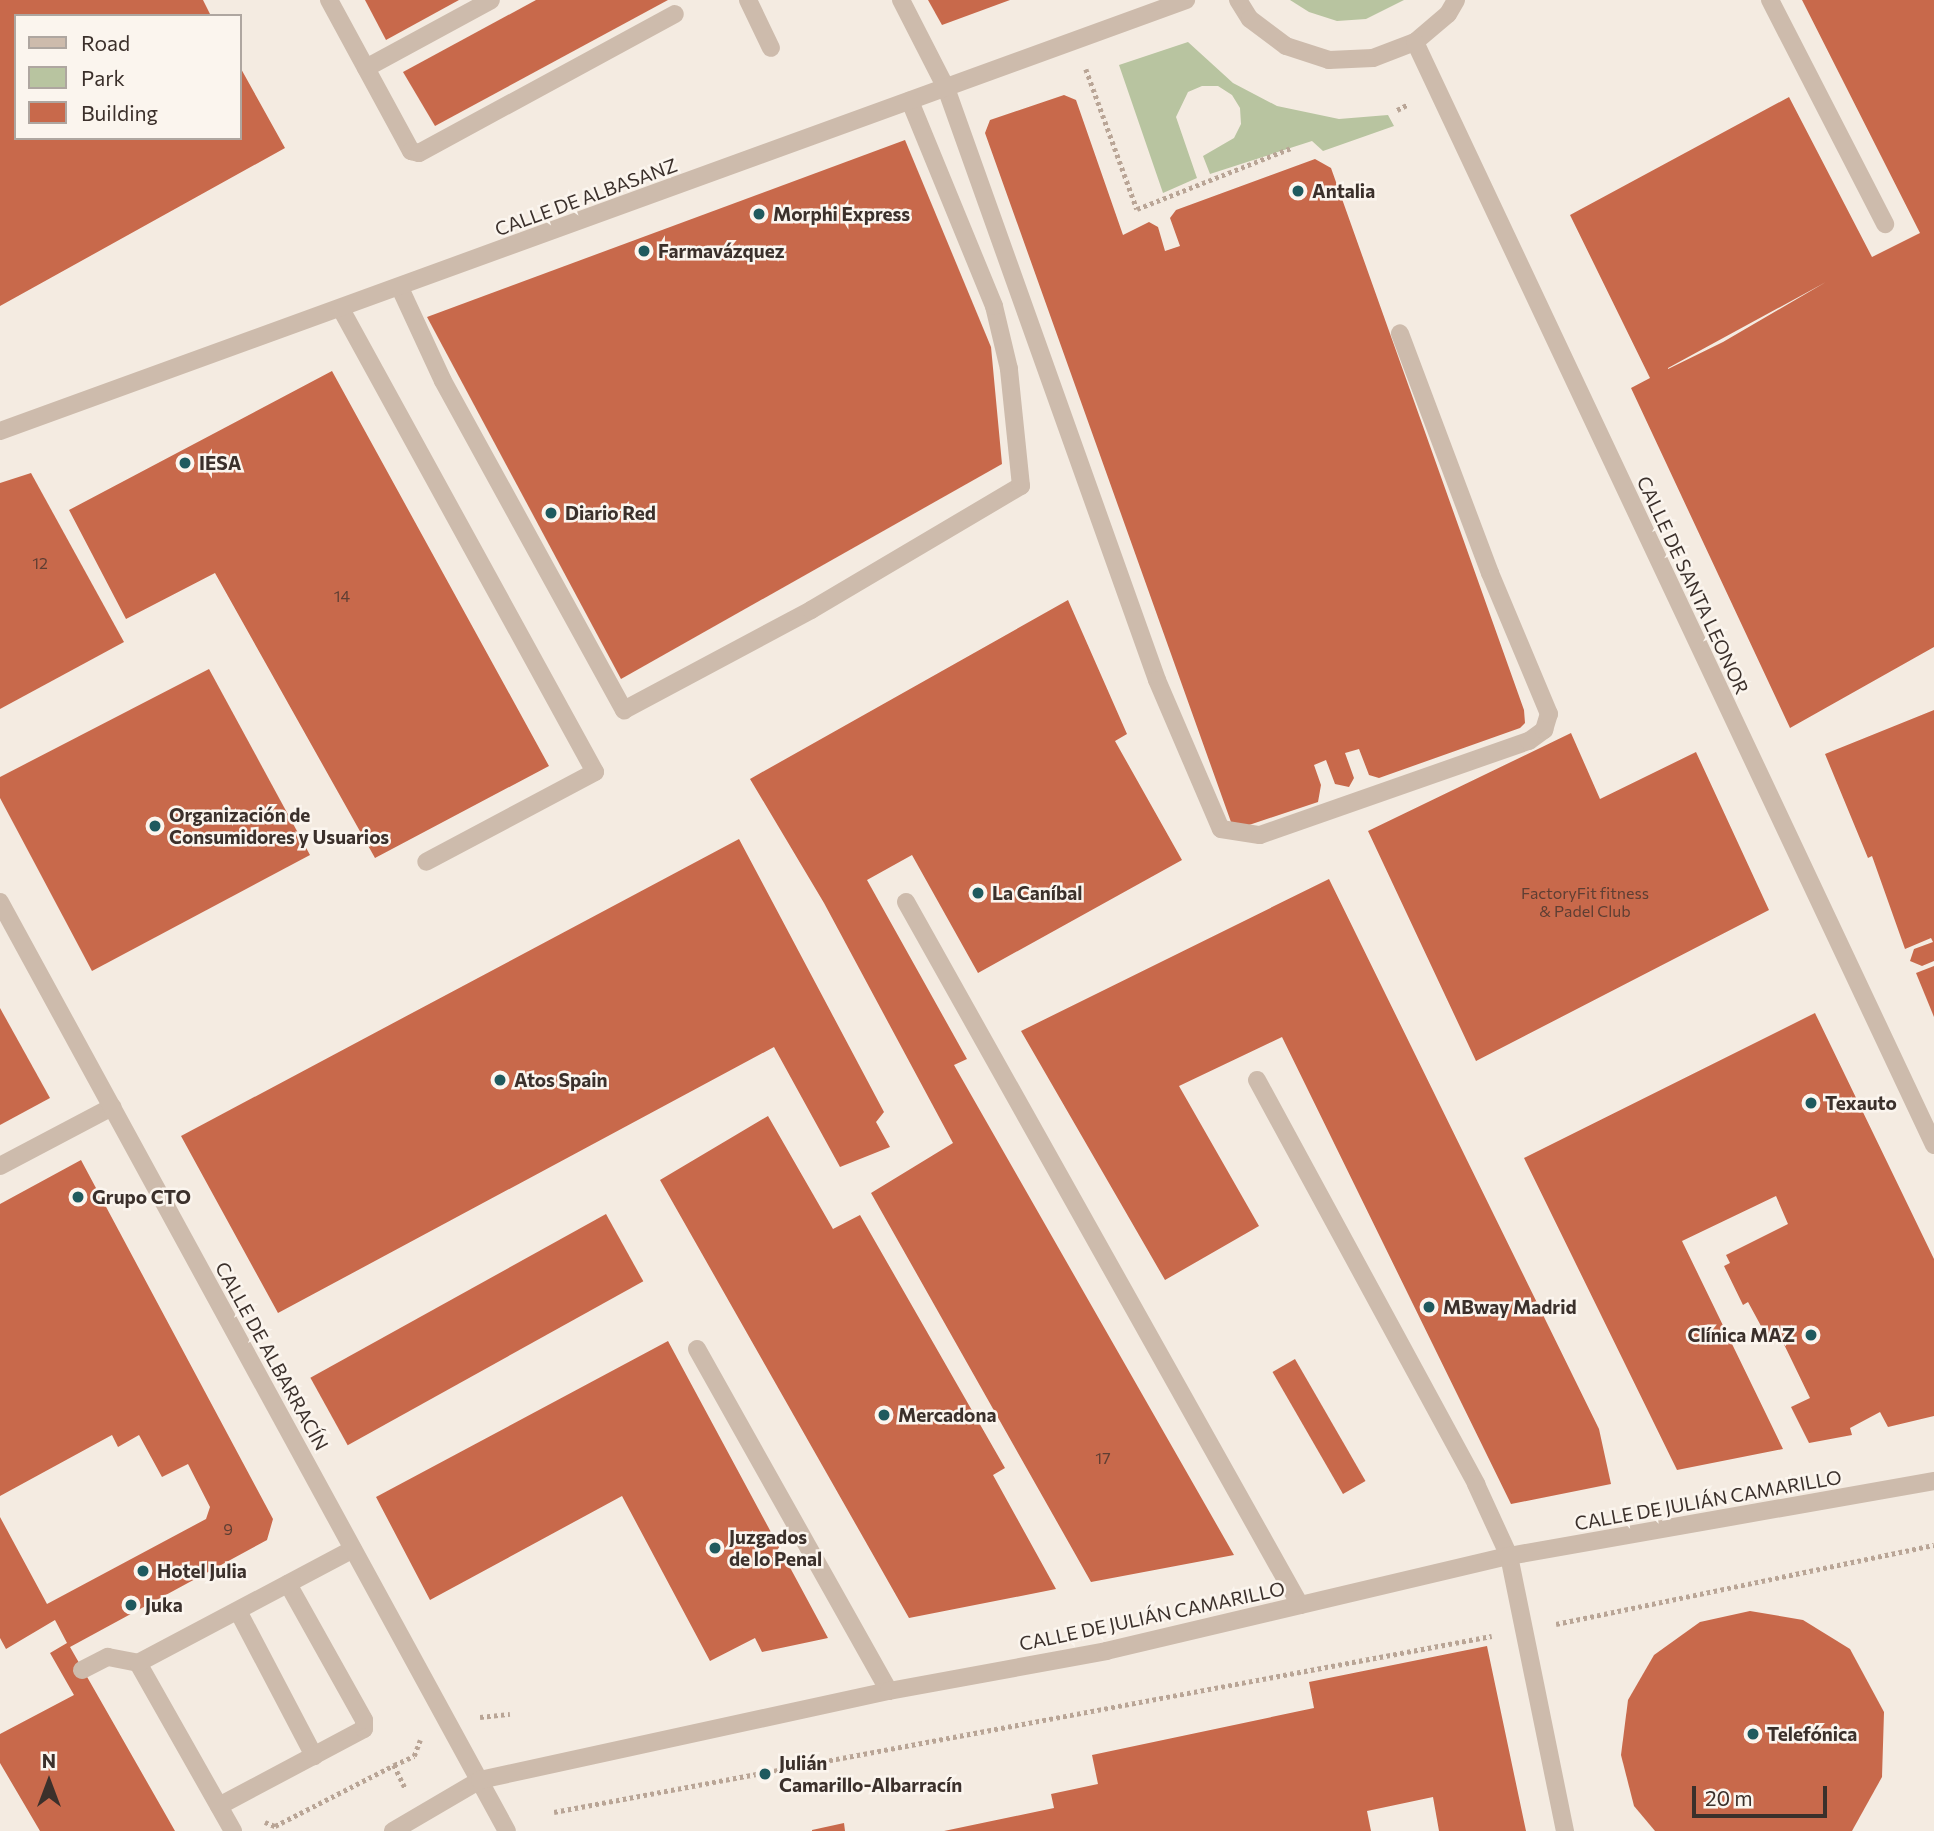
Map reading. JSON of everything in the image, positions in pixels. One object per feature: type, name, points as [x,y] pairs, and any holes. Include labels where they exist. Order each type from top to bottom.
[{"type":"street","points":[[329,0],[411,151],[419,153],[675,14]]},
{"type":"street","points":[[366,68],[491,0]]},
{"type":"street","points":[[748,0],[771,48]]},
{"type":"street","points":[[901,0],[946,88],[1157,680],[1221,829],[1260,835],[1529,741],[1544,730],[1549,714],[1490,573],[1401,334]]},
{"type":"street","name":"CALLE DE ALBASANZ","points":[[0,431],[400,288],[1186,0]]},
{"type":"street","points":[[1238,0],[1250,19],[1286,46],[1329,60],[1373,58],[1415,42],[1448,14],[1456,0]]},
{"type":"street","points":[[1770,0],[1885,225]]},
{"type":"street","name":"CALLE DE SANTA LEONOR","points":[[1415,42],[1934,1145]]},
{"type":"street","points":[[400,288],[443,381],[624,710],[811,610],[1021,486],[1009,369],[994,306],[911,101]]},
{"type":"street","points":[[341,309],[595,772],[426,862]]},
{"type":"street","name":"CALLE DE ALBARRACÍN","points":[[0,902],[507,1831]]},
{"type":"street","points":[[906,902],[1300,1605]]},
{"type":"street","points":[[1257,1080],[1476,1484],[1509,1556],[1565,1831]]},
{"type":"street","points":[[0,1166],[112,1107]]},
{"type":"street","points":[[696,1349],[889,1691]]},
{"type":"street","name":"CALLE DE JULIÁN CAMARILLO","points":[[393,1831],[480,1780],[889,1691],[1106,1651],[1509,1556],[1934,1481]]},
{"type":"street","points":[[82,1670],[108,1657],[138,1663],[353,1549]]},
{"type":"street","points":[[219,1806],[359,1732],[365,1724],[288,1584]]},
{"type":"street","points":[[238,1611],[314,1756]]},
{"type":"street","points":[[138,1663],[233,1831]]},
{"type":"path","points":[[1086,68],[1138,209],[1291,148]]},
{"type":"path","points":[[554,1812],[1524,1630],[1934,1545]]},
{"type":"path","points":[[257,1826],[265,1822],[275,1826],[394,1765],[419,1816]]},
{"type":"green space","points":[[1290,0],[1404,0],[1366,19],[1337,21],[1309,12]]},
{"type":"green space","points":[[1188,42],[1233,83],[1277,106],[1339,119],[1388,115],[1394,126],[1323,151],[1312,141],[1210,174],[1203,156],[1234,138],[1241,124],[1240,108],[1232,95],[1218,86],[1202,86],[1188,92],[1176,117],[1197,178],[1163,193],[1119,65]]},
{"type":"building","points":[[0,0],[203,0],[210,14],[14,14],[14,140],[242,140],[242,71],[285,148],[0,306]]},
{"type":"building","points":[[365,0],[459,0],[386,40]]},
{"type":"building","points":[[536,0],[668,0],[435,126],[403,72]]},
{"type":"building","points":[[928,0],[1010,0],[942,25]]},
{"type":"building","points":[[1802,0],[1934,0],[1934,647],[1790,728],[1631,388],[1650,378],[1570,215],[1789,97],[1872,257],[1920,233]],"holes":[[[1826,282],[1723,342],[1668,369]]]},
{"type":"building","points":[[1064,95],[1076,100],[1123,235],[1149,222],[1158,227],[1165,251],[1180,246],[1170,218],[1176,210],[1315,159],[1331,168],[1524,710],[1525,723],[1520,728],[1379,778],[1369,775],[1359,749],[1345,753],[1354,778],[1349,787],[1335,784],[1326,760],[1314,765],[1321,785],[1318,802],[1246,826],[1231,822],[985,133],[990,120]]},
{"type":"building","points":[[905,140],[991,347],[1002,464],[621,679],[427,317]]},
{"type":"building","points":[[332,371],[549,766],[375,858],[215,573],[126,619],[69,510]]},
{"type":"building","points":[[31,473],[124,642],[0,709],[0,483]]},
{"type":"building","points":[[1068,600],[1127,734],[1115,741],[1182,860],[978,973],[912,855],[867,880],[967,1059],[954,1065],[1234,1555],[1091,1582],[871,1193],[953,1143],[824,903],[750,779]]},
{"type":"building","name":"Organización de Consumidores y Usuarios","points":[[209,669],[310,855],[92,971],[0,798],[0,777]]},
{"type":"building","points":[[1934,710],[1934,961],[1922,966],[1910,961],[1914,949],[1933,942],[1931,938],[1905,949],[1872,856],[1868,858],[1825,754]]},
{"type":"building","points":[[1571,733],[1600,799],[1696,752],[1769,910],[1476,1061],[1368,831]]},
{"type":"building","name":"Atos Spain","points":[[739,839],[884,1112],[876,1122],[890,1147],[840,1167],[774,1047],[278,1313],[181,1136]]},
{"type":"building","points":[[1329,879],[1599,1429],[1611,1484],[1511,1504],[1282,1037],[1179,1086],[1259,1226],[1165,1280],[1021,1031]]},
{"type":"building","points":[[1934,966],[1934,1017],[1916,973]]},
{"type":"building","points":[[0,1008],[50,1098],[0,1125]]},
{"type":"building","points":[[1815,1013],[1934,1259],[1934,1416],[1888,1427],[1880,1412],[1850,1428],[1852,1435],[1809,1443],[1791,1407],[1810,1398],[1778,1332],[1767,1337],[1748,1302],[1743,1305],[1724,1266],[1730,1263],[1726,1255],[1788,1224],[1776,1196],[1682,1241],[1783,1449],[1677,1470],[1524,1158]]},
{"type":"building","name":"Mercadona","points":[[768,1116],[833,1229],[860,1215],[1005,1468],[993,1475],[1056,1589],[909,1618],[660,1180]]},
{"type":"building","points":[[81,1160],[273,1519],[267,1540],[70,1647],[175,1831],[40,1831],[0,1763],[0,1734],[74,1695],[50,1653],[67,1643],[55,1620],[6,1649],[0,1638],[0,1517],[47,1604],[206,1519],[210,1507],[188,1464],[162,1477],[139,1435],[118,1447],[112,1435],[0,1496],[0,1204]]},
{"type":"building","points":[[606,1214],[643,1281],[348,1445],[310,1378]]},
{"type":"building","name":"Juzgados de lo Penal","points":[[668,1341],[828,1638],[762,1652],[755,1638],[710,1661],[622,1496],[430,1600],[376,1497]]},
{"type":"building","points":[[1295,1359],[1366,1481],[1343,1494],[1272,1372]]},
{"type":"building","name":"Telefónica","points":[[1750,1611],[1803,1620],[1850,1649],[1884,1712],[1882,1777],[1852,1831],[1655,1831],[1634,1806],[1621,1755],[1628,1700],[1654,1655],[1700,1622]]},
{"type":"building","points":[[1487,1646],[1526,1831],[1439,1831],[1433,1797],[1367,1811],[1371,1831],[944,1831],[1054,1808],[1051,1794],[1098,1784],[1092,1755],[1314,1708],[1309,1682]]},
{"type":"building","points":[[844,1823],[845,1831],[812,1831],[812,1830]]},
{"type":"place","name":"Antalia","points":[[1298,191]]},
{"type":"place","name":"Morphi Express","points":[[759,214]]},
{"type":"place","name":"Farmavázquez","points":[[644,251]]},
{"type":"place","name":"IESA","points":[[185,463]]},
{"type":"place","name":"Diario Red","points":[[551,513]]},
{"type":"place","name":"Organización de Consumidores y Usuarios","points":[[155,826]]},
{"type":"place","name":"La Caníbal","points":[[978,893]]},
{"type":"place","name":"Atos Spain","points":[[500,1080]]},
{"type":"place","name":"Texauto","points":[[1811,1103]]},
{"type":"place","name":"Grupo CTO","points":[[78,1197]]},
{"type":"place","name":"MBway Madrid","points":[[1429,1307]]},
{"type":"place","name":"Clínica MAZ","points":[[1811,1335]]},
{"type":"place","name":"Mercadona","points":[[884,1415]]},
{"type":"place","name":"Juzgados de lo Penal","points":[[715,1548]]},
{"type":"place","name":"Hotel Julia","points":[[143,1571]]},
{"type":"place","name":"Juka","points":[[131,1605]]},
{"type":"place","name":"Telefónica","points":[[1753,1734]]},
{"type":"place","name":"Julián Camarillo-Albarracín","points":[[765,1774]]}]
